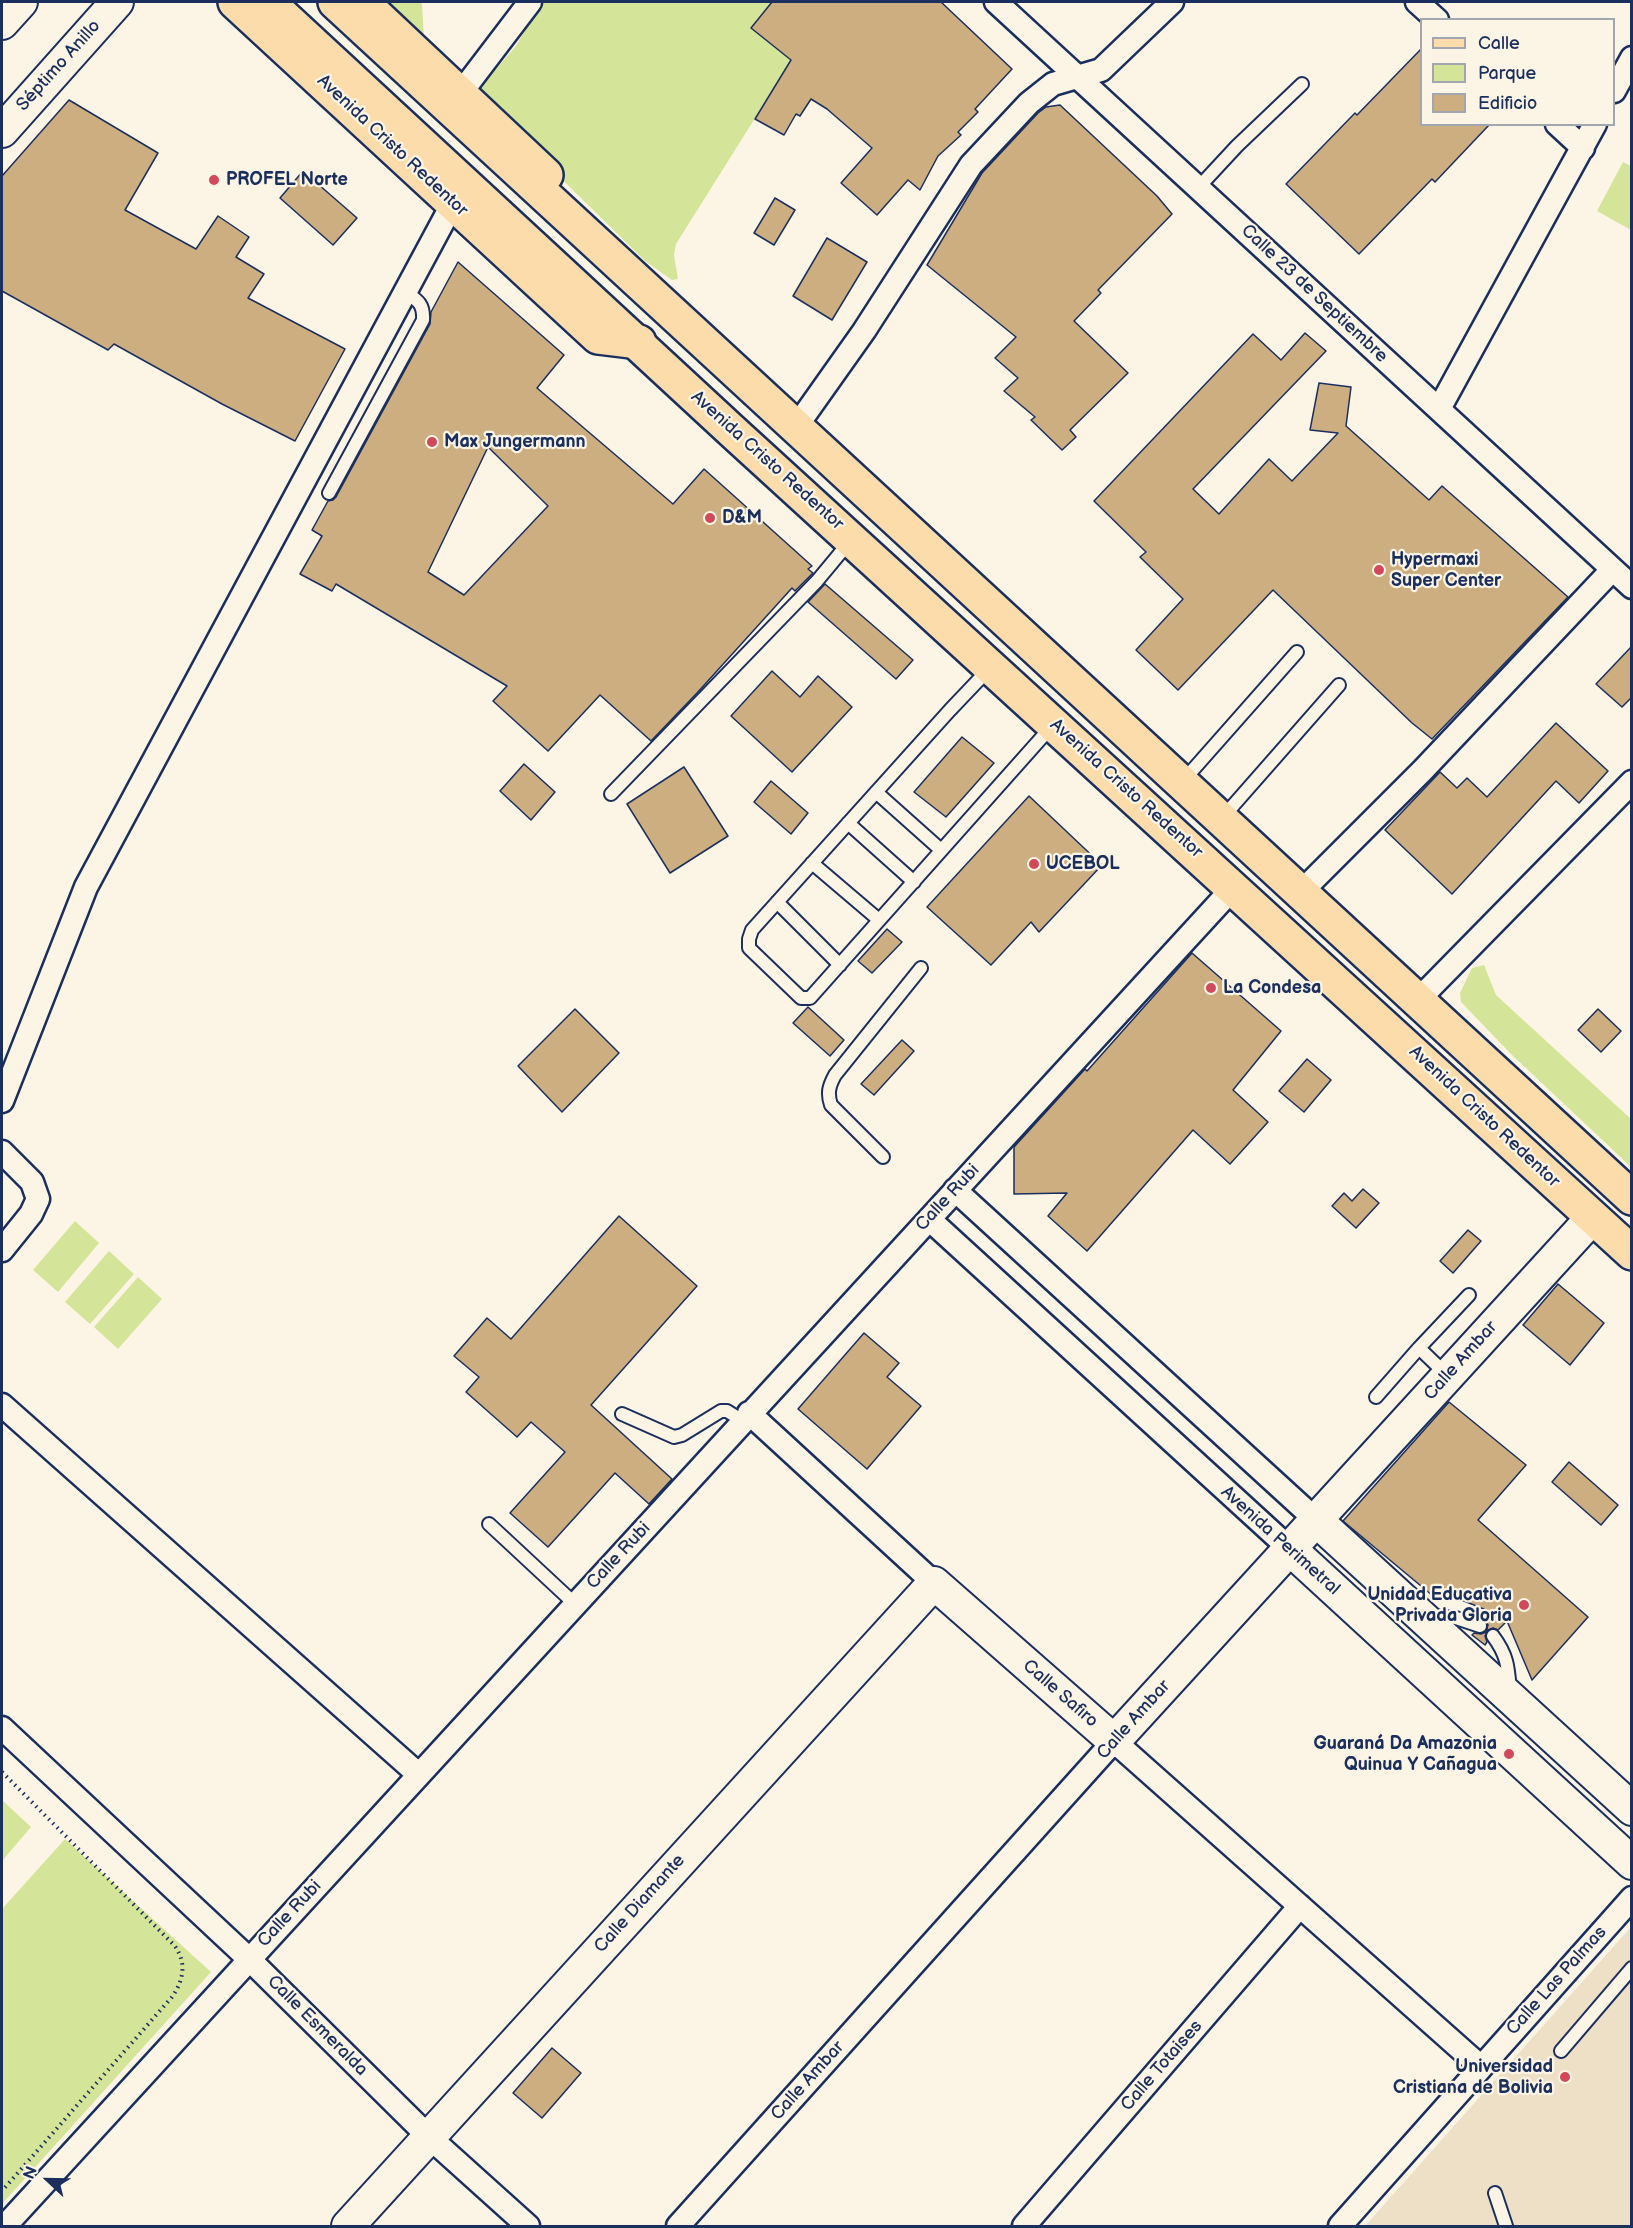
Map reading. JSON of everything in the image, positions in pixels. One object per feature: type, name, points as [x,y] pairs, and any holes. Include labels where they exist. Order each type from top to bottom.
[{"type":"main road","name":"Avenida Cristo Redentor","points":[[235,2],[598,337],[639,342]]},
{"type":"main road","points":[[335,2],[1630,1193]]},
{"type":"main road","points":[[362,2],[648,270],[667,308]]},
{"type":"main road","name":"Avenida Cristo Redentor","points":[[269,3],[1613,1235]]},
{"type":"street","points":[[2,23],[21,2]]},
{"type":"street","name":"Séptimo Anillo","points":[[2,131],[117,2]]},
{"type":"street","points":[[460,94],[530,2]]},
{"type":"street","name":"Calle 23 de Septiembre","points":[[996,2],[1632,587]]},
{"type":"street","points":[[796,427],[864,331],[971,165],[1029,103],[1053,84],[1101,70],[1172,2]]},
{"type":"street","points":[[1417,2],[1435,18]]},
{"type":"street","points":[[1615,89],[1632,58]]},
{"type":"street","points":[[1559,126],[1583,148]]},
{"type":"street","points":[[1438,409],[1594,126]]},
{"type":"street","points":[[2,1101],[86,887],[453,203]]},
{"type":"street","points":[[1301,892],[1423,770],[1612,570]]},
{"type":"street","points":[[1418,1000],[1632,782]]},
{"type":"street","name":"Calle Rubi","points":[[5,2226],[1234,887]]},
{"type":"street","points":[[2,1152],[32,1182],[38,1199],[31,1214],[2,1250]]},
{"type":"street","points":[[955,1190],[1632,1809]]},
{"type":"street","name":"Avenida Perimetral","points":[[929,1219],[1632,1863]]},
{"type":"street","name":"Avenida Cristo Redentor","points":[[1613,1235],[1632,1263]]},
{"type":"street","name":"Calle Ambar","points":[[678,2226],[1114,1741],[1448,1375],[1613,1235]]},
{"type":"street","points":[[2,1405],[418,1774]]},
{"type":"street","name":"Calle Safiro","points":[[746,1417],[1481,2067]]},
{"type":"street","name":"Calle Diamante","points":[[348,2226],[934,1583]]},
{"type":"street","name":"Calle Esmeralda","points":[[2,1728],[249,1959],[428,2136],[528,2226]]},
{"type":"street","name":"Calle Las Palmas","points":[[1340,2226],[1632,1898]]},
{"type":"street","name":"Calle Totaises","points":[[1024,2226],[1300,1906]]},
{"type":"lane","points":[[1198,188],[1237,146],[1302,84]]},
{"type":"lane","points":[[329,493],[423,320],[424,310],[404,291]]},
{"type":"lane","points":[[611,794],[817,581],[852,539]]},
{"type":"lane","points":[[1182,783],[1297,652]]},
{"type":"lane","points":[[992,666],[752,930],[749,948],[801,998],[810,998],[1055,723]]},
{"type":"lane","points":[[1221,819],[1339,686]]},
{"type":"lane","points":[[876,792],[941,850]]},
{"type":"lane","points":[[848,823],[914,882]]},
{"type":"lane","points":[[812,863],[879,920]]},
{"type":"lane","points":[[777,902],[840,965]]},
{"type":"lane","points":[[883,1157],[831,1105],[828,1096],[829,1087],[835,1075],[921,968]]},
{"type":"lane","points":[[1376,1397],[1469,1296]]},
{"type":"lane","points":[[1419,1348],[1448,1375]]},
{"type":"lane","points":[[622,1414],[674,1437],[682,1436],[721,1411],[746,1417]]},
{"type":"lane","points":[[489,1524],[575,1604]]},
{"type":"lane","points":[[1419,1615],[1456,1617],[1480,1626]]},
{"type":"lane","points":[[1493,1636],[1502,1647],[1507,1661],[1510,1698]]},
{"type":"lane","points":[[1561,2050],[1632,1968]]},
{"type":"lane","points":[[1495,2193],[1506,2226]]},
{"type":"path","points":[[2,1772],[174,1945],[179,1952],[183,1968],[181,1984],[172,1997],[2,2191]]},
{"type":"shaded area","name":"Universidad Cristiana de Bolivia","points":[[1631,1927],[1631,2226],[1365,2226]]},
{"type":"green space","points":[[386,2],[420,2],[422,4],[424,40]]},
{"type":"green space","points":[[543,2],[772,2],[751,28],[799,10],[806,2],[828,2],[676,244],[674,255],[678,279],[672,280],[645,261],[475,94],[515,47]]},
{"type":"green space","points":[[1623,162],[1631,166],[1631,230],[1597,211]]},
{"type":"green space","points":[[1484,965],[1496,995],[1631,1119],[1631,1167],[1511,1054],[1461,1002],[1460,993],[1472,968]]},
{"type":"green space","points":[[75,1221],[99,1243],[58,1292],[33,1270]]},
{"type":"green space","points":[[109,1251],[134,1274],[90,1324],[65,1302]]},
{"type":"green space","points":[[138,1277],[162,1299],[118,1349],[94,1327]]},
{"type":"green space","points":[[2,1800],[31,1827],[2,1861]]},
{"type":"green space","points":[[65,1839],[211,1972],[2,2204],[2,1909]]},
{"type":"building","points":[[772,2],[941,2],[1012,69],[975,109],[978,112],[958,132],[961,135],[938,156],[920,190],[908,180],[877,215],[841,183],[872,148],[827,109],[811,99],[800,116],[796,114],[784,135],[755,119],[791,60],[751,28]]},
{"type":"building","points":[[1420,50],[1420,126],[1488,126],[1435,182],[1432,179],[1359,254],[1286,184],[1355,113],[1357,115]]},
{"type":"building","points":[[69,100],[158,153],[125,210],[196,249],[218,216],[249,237],[236,257],[264,274],[248,298],[345,349],[295,441],[222,404],[114,344],[108,350],[2,291],[2,176]]},
{"type":"building","points":[[1060,105],[1157,196],[1172,214],[1098,290],[1101,293],[1074,321],[1128,373],[1070,430],[1076,437],[1062,450],[1031,420],[1035,417],[1004,391],[1018,378],[995,358],[1016,337],[927,265],[982,173],[1038,113],[1046,107]]},
{"type":"building","points":[[303,171],[357,218],[333,245],[280,198]]},
{"type":"building","points":[[775,198],[795,210],[774,245],[754,233]]},
{"type":"building","points":[[827,238],[867,262],[832,320],[793,296]]},
{"type":"building","points":[[458,262],[564,355],[537,388],[673,504],[704,469],[812,566],[808,569],[813,573],[795,591],[792,588],[651,741],[600,695],[548,751],[493,701],[507,686],[336,584],[332,591],[300,574],[322,536],[312,530],[328,501],[336,497],[430,324],[431,312]],"holes":[[[488,447],[548,506],[464,595],[428,572]]]},
{"type":"building","points":[[1305,333],[1326,351],[1193,489],[1219,514],[1269,459],[1292,481],[1338,433],[1310,430],[1319,383],[1351,387],[1346,426],[1429,500],[1442,486],[1568,597],[1432,739],[1412,723],[1273,590],[1178,690],[1136,650],[1183,599],[1140,557],[1146,552],[1094,501],[1253,334],[1281,360]]},
{"type":"building","points":[[825,584],[913,660],[896,679],[808,602]]},
{"type":"building","points":[[1632,646],[1632,697],[1622,707],[1596,684]]},
{"type":"building","points":[[772,671],[800,697],[818,676],[852,707],[792,772],[731,716]]},
{"type":"building","points":[[1556,723],[1608,771],[1579,803],[1556,781],[1452,894],[1385,830],[1440,772],[1457,788],[1467,778],[1487,797]]},
{"type":"building","points":[[962,737],[994,763],[946,817],[914,792]]},
{"type":"building","points":[[524,764],[555,792],[531,820],[500,791]]},
{"type":"building","points":[[684,767],[728,836],[670,873],[627,804]]},
{"type":"building","points":[[771,781],[808,813],[791,834],[754,802]]},
{"type":"building","name":"UCEBOL","points":[[1029,796],[1102,865],[1039,932],[1031,922],[991,965],[927,907]]},
{"type":"building","points":[[887,929],[902,942],[872,973],[858,961]]},
{"type":"building","points":[[1192,953],[1281,1031],[1233,1090],[1268,1122],[1230,1164],[1193,1130],[1087,1251],[1048,1216],[1067,1193],[1014,1194],[1014,1147],[1085,1069],[1087,1071]]},
{"type":"building","points":[[808,1007],[844,1040],[830,1056],[793,1023]]},
{"type":"building","points":[[575,1009],[619,1053],[562,1112],[518,1066]]},
{"type":"building","points":[[1598,1009],[1621,1031],[1601,1052],[1578,1030]]},
{"type":"building","points":[[902,1040],[914,1051],[874,1095],[861,1084]]},
{"type":"building","points":[[1307,1059],[1331,1080],[1304,1112],[1279,1091]]},
{"type":"building","points":[[1363,1189],[1379,1203],[1356,1228],[1332,1206],[1344,1193],[1352,1201]]},
{"type":"building","points":[[619,1216],[697,1286],[591,1405],[672,1479],[649,1504],[615,1473],[548,1547],[510,1513],[565,1452],[531,1422],[517,1437],[466,1392],[479,1377],[454,1356],[487,1318],[511,1339]]},
{"type":"building","points":[[1468,1230],[1481,1241],[1453,1273],[1440,1261]]},
{"type":"building","points":[[1558,1284],[1604,1323],[1570,1365],[1523,1325]]},
{"type":"building","points":[[864,1333],[899,1363],[887,1377],[921,1406],[867,1469],[798,1409]]},
{"type":"building","points":[[1449,1402],[1526,1465],[1478,1520],[1588,1617],[1532,1680],[1507,1621],[1498,1630],[1493,1628],[1488,1630],[1485,1645],[1472,1635],[1486,1632],[1488,1625],[1485,1620],[1491,1612],[1464,1601],[1433,1596],[1343,1521]]},
{"type":"building","points":[[1569,1462],[1618,1505],[1601,1525],[1552,1482]]},
{"type":"building","points":[[552,2048],[581,2073],[542,2118],[513,2093]]},
{"type":"place","name":"PROFEL Norte","points":[[214,180]]},
{"type":"place","name":"Max Jungermann","points":[[432,442]]},
{"type":"place","name":"D&M","points":[[710,518]]},
{"type":"place","name":"Hypermaxi Super Center","points":[[1379,570]]},
{"type":"place","name":"UCEBOL","points":[[1034,864]]},
{"type":"place","name":"La Condesa","points":[[1211,988]]},
{"type":"place","name":"Unidad Educativa Privada Gloria","points":[[1524,1605]]},
{"type":"place","name":"Guaraná Da Amazonia Quinua Y Cañagua","points":[[1509,1754]]},
{"type":"place","name":"Universidad Cristiana de Bolivia","points":[[1565,2077]]}]
